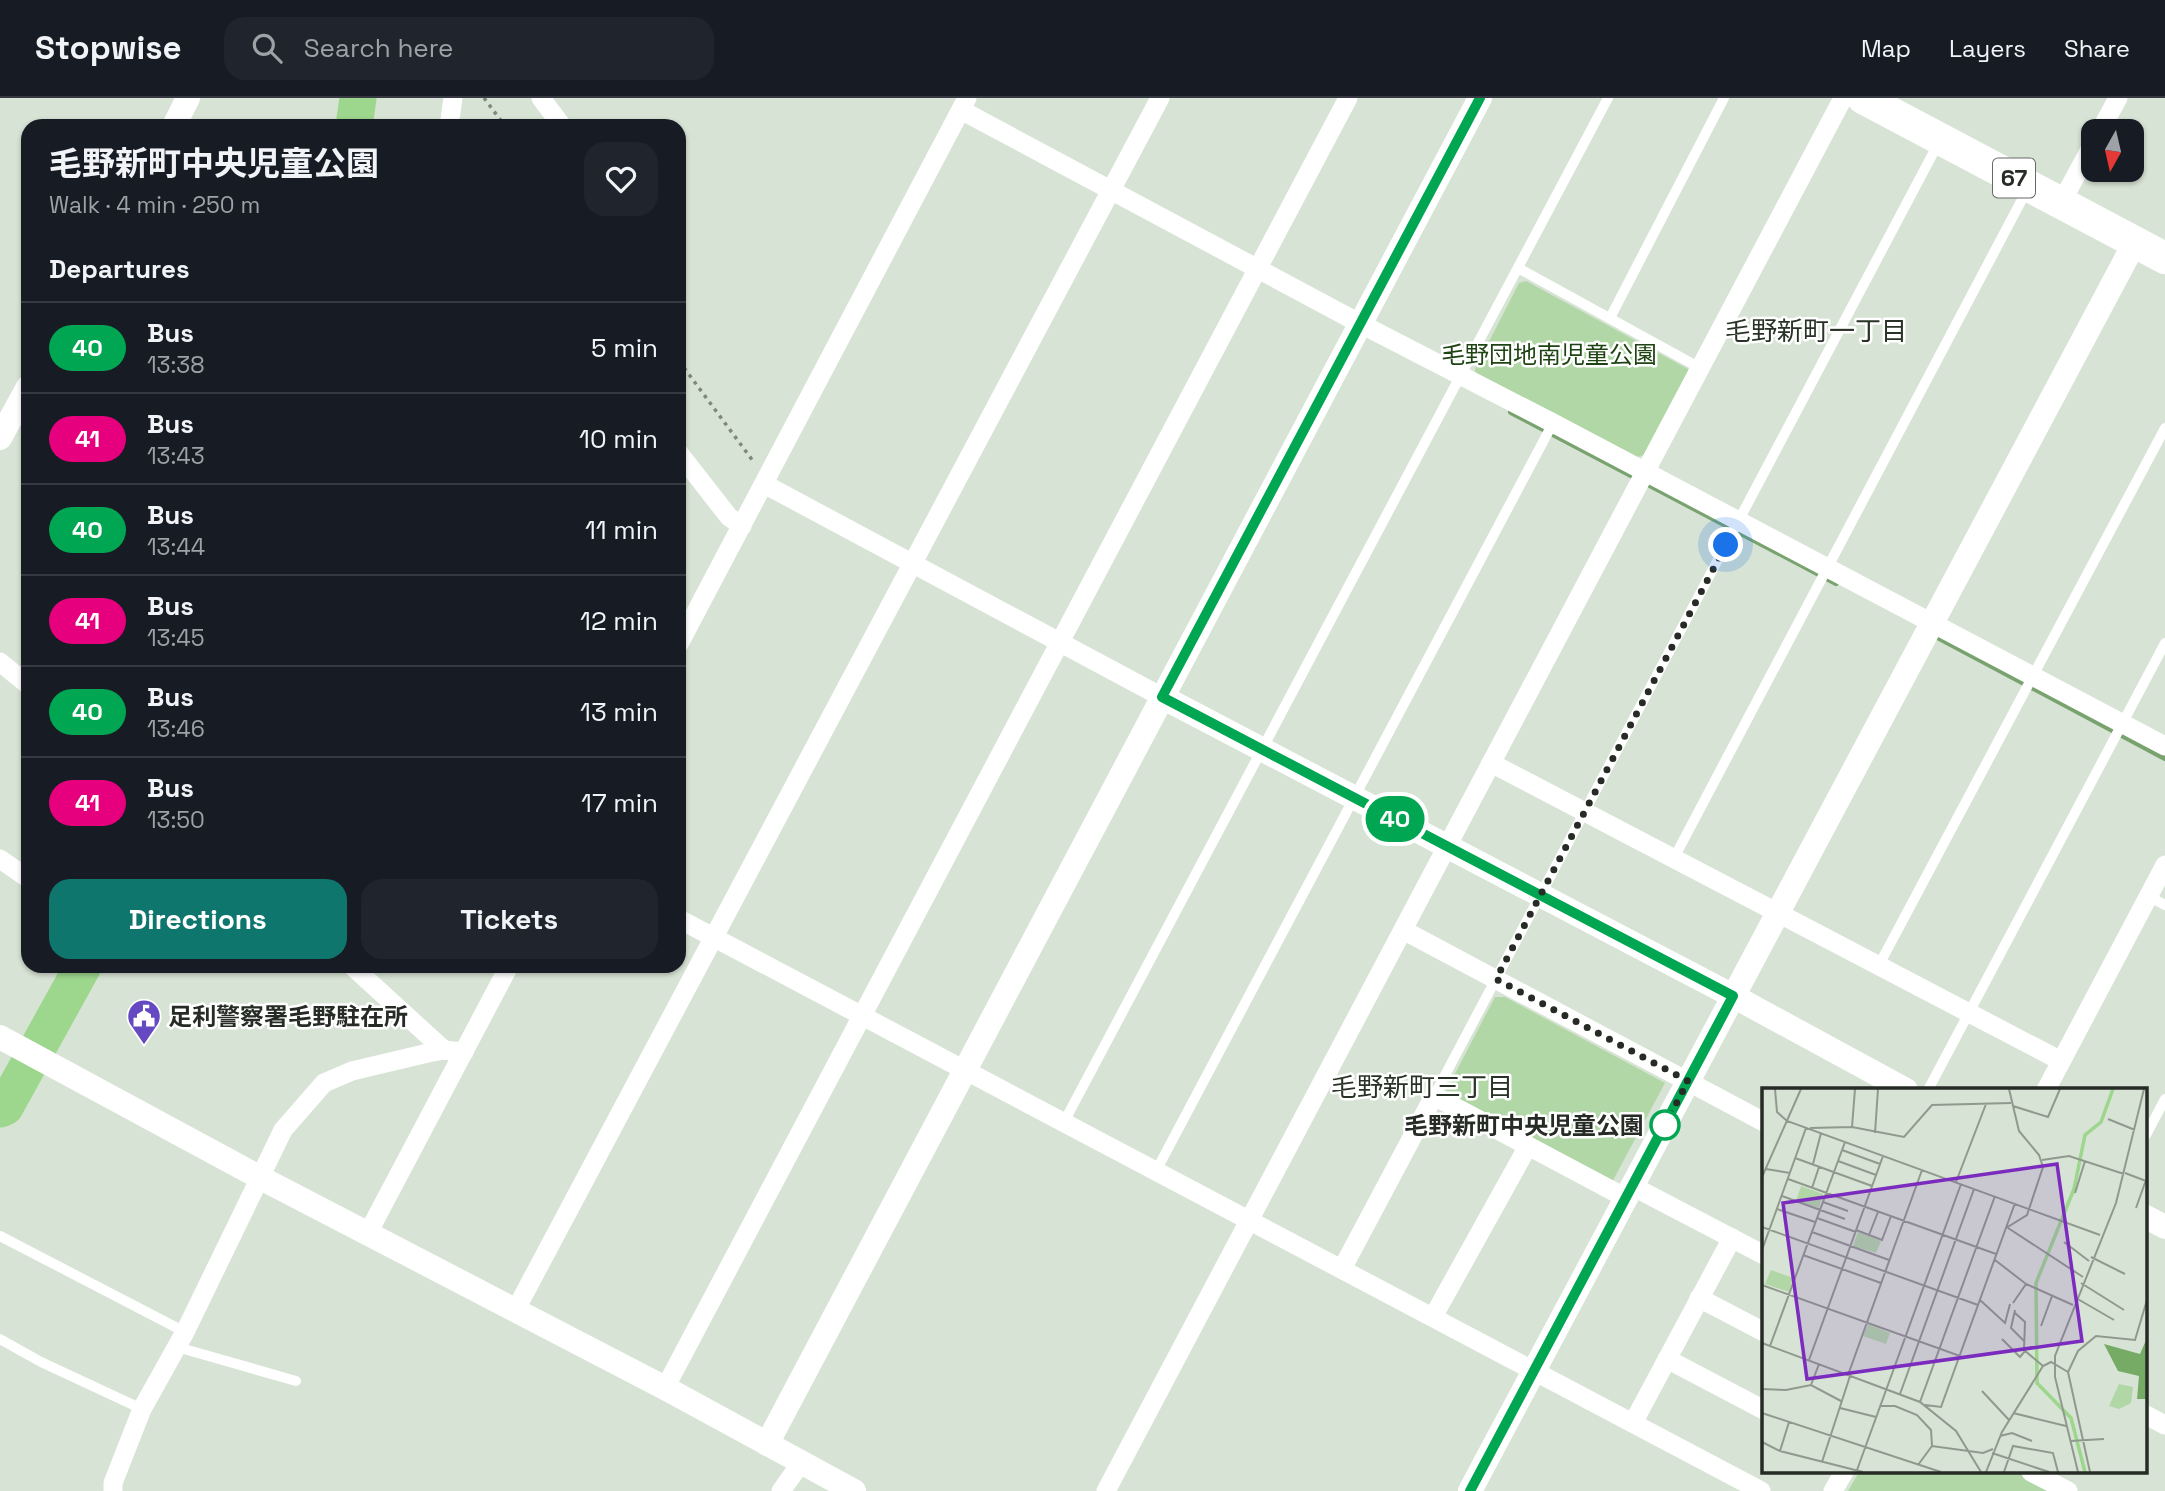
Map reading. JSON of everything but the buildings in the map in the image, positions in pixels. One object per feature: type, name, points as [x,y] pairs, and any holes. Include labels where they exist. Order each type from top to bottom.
[{"type":"main road","name":"67","points":[[1863,98],[2165,258]]},
{"type":"street","points":[[178,119],[188,98]]},
{"type":"street","points":[[450,119],[453,98]]},
{"type":"street","points":[[541,98],[557,119]]},
{"type":"street","points":[[514,1311],[1160,98]]},
{"type":"street","points":[[666,1388],[1348,98]]},
{"type":"street","points":[[766,1444],[1480,98]]},
{"type":"street","points":[[1106,1491],[1843,98]]},
{"type":"street","points":[[2107,119],[2118,98]]},
{"type":"street","points":[[686,631],[964,104],[1111,190],[1359,323],[2165,746]]},
{"type":"street","points":[[2061,203],[2081,166]]},
{"type":"street","points":[[1470,1491],[2135,242]]},
{"type":"street","points":[[0,438],[21,400]]},
{"type":"street","points":[[686,462],[729,517],[742,526]]},
{"type":"street","points":[[765,482],[1060,643],[1733,996],[1902,1088]]},
{"type":"street","points":[[0,662],[21,679]]},
{"type":"street","points":[[1492,762],[2061,1061]]},
{"type":"street","points":[[0,859],[21,874]]},
{"type":"street","points":[[2047,1088],[2157,901],[2165,865]]},
{"type":"street","points":[[686,923],[1761,1491]]},
{"type":"street","points":[[1403,930],[1762,1121]]},
{"type":"street","points":[[360,973],[454,1051]]},
{"type":"street","points":[[368,1233],[454,1051],[504,973]]},
{"type":"street","points":[[0,1037],[259,1177],[666,1388],[854,1491]]},
{"type":"street","points":[[113,1491],[117,1472],[142,1409],[181,1340],[283,1130],[324,1083],[352,1071],[454,1051]]},
{"type":"street","points":[[1342,1269],[1434,1096],[1528,1146],[1762,1254]]},
{"type":"street","points":[[1433,1317],[1528,1146]]},
{"type":"street","points":[[2148,1218],[2165,1227]]},
{"type":"street","points":[[1633,1423],[1732,1238]]},
{"type":"street","points":[[1699,1298],[1762,1331]]},
{"type":"street","points":[[1667,1359],[1762,1409]]},
{"type":"street","points":[[2148,1416],[2165,1425]]},
{"type":"street","points":[[780,1491],[801,1463]]},
{"type":"street","points":[[1833,1491],[1843,1474]]},
{"type":"street","points":[[2035,1474],[2068,1491]]},
{"type":"lane","points":[[1064,1122],[1608,98]]},
{"type":"lane","points":[[1610,318],[1724,98]]},
{"type":"lane","points":[[1434,1096],[1941,139]]},
{"type":"lane","points":[[1675,858],[2030,187]]},
{"type":"lane","points":[[1517,268],[1700,368]]},
{"type":"lane","points":[[1156,1171],[1553,423]]},
{"type":"lane","points":[[1879,965],[2165,428]]},
{"type":"lane","points":[[1929,1088],[2165,643]]},
{"type":"lane","points":[[2148,1131],[2165,1099]]},
{"type":"lane","points":[[0,1236],[181,1340],[296,1381]]},
{"type":"lane","points":[[0,1339],[41,1363],[142,1409]]},
{"type":"path","points":[[484,98],[500,119]]},
{"type":"path","points":[[686,371],[765,482]]},
{"type":"green space","name":"毛野団地南児童公園","points":[[1526,281],[1688,369],[1688,378],[1647,454],[1634,458],[1476,376],[1475,369],[1519,283]]},
{"type":"green space","points":[[1495,997],[1505,997],[1665,1083],[1611,1184],[1448,1098],[1446,1091]]},
{"type":"green space","points":[[1858,1474],[2021,1474],[2054,1491],[1848,1491]]},
{"type":"waterway","points":[[355,119],[358,98]]},
{"type":"waterway","points":[[1511,412],[1836,583]]},
{"type":"waterway","points":[[1932,634],[2165,758]]},
{"type":"waterway","points":[[0,1109],[5,1107],[79,973]]},
{"type":"bus line","name":"40","points":[[1470,1491],[1733,996],[1162,697],[1480,98]]},
{"type":"place","name":"足利警察署毛野駐在所","points":[[144,1046]]},
{"type":"place","name":"毛野新町中央児童公園","points":[[1665,1125]]},
{"type":"district","name":"毛野新町一丁目","points":[[1816,331]]},
{"type":"district","name":"毛野新町三丁目","points":[[1422,1087]]},
{"type":"route","points":[[1665,1125],[1688,1081],[1496,979],[1726,545]]}]
